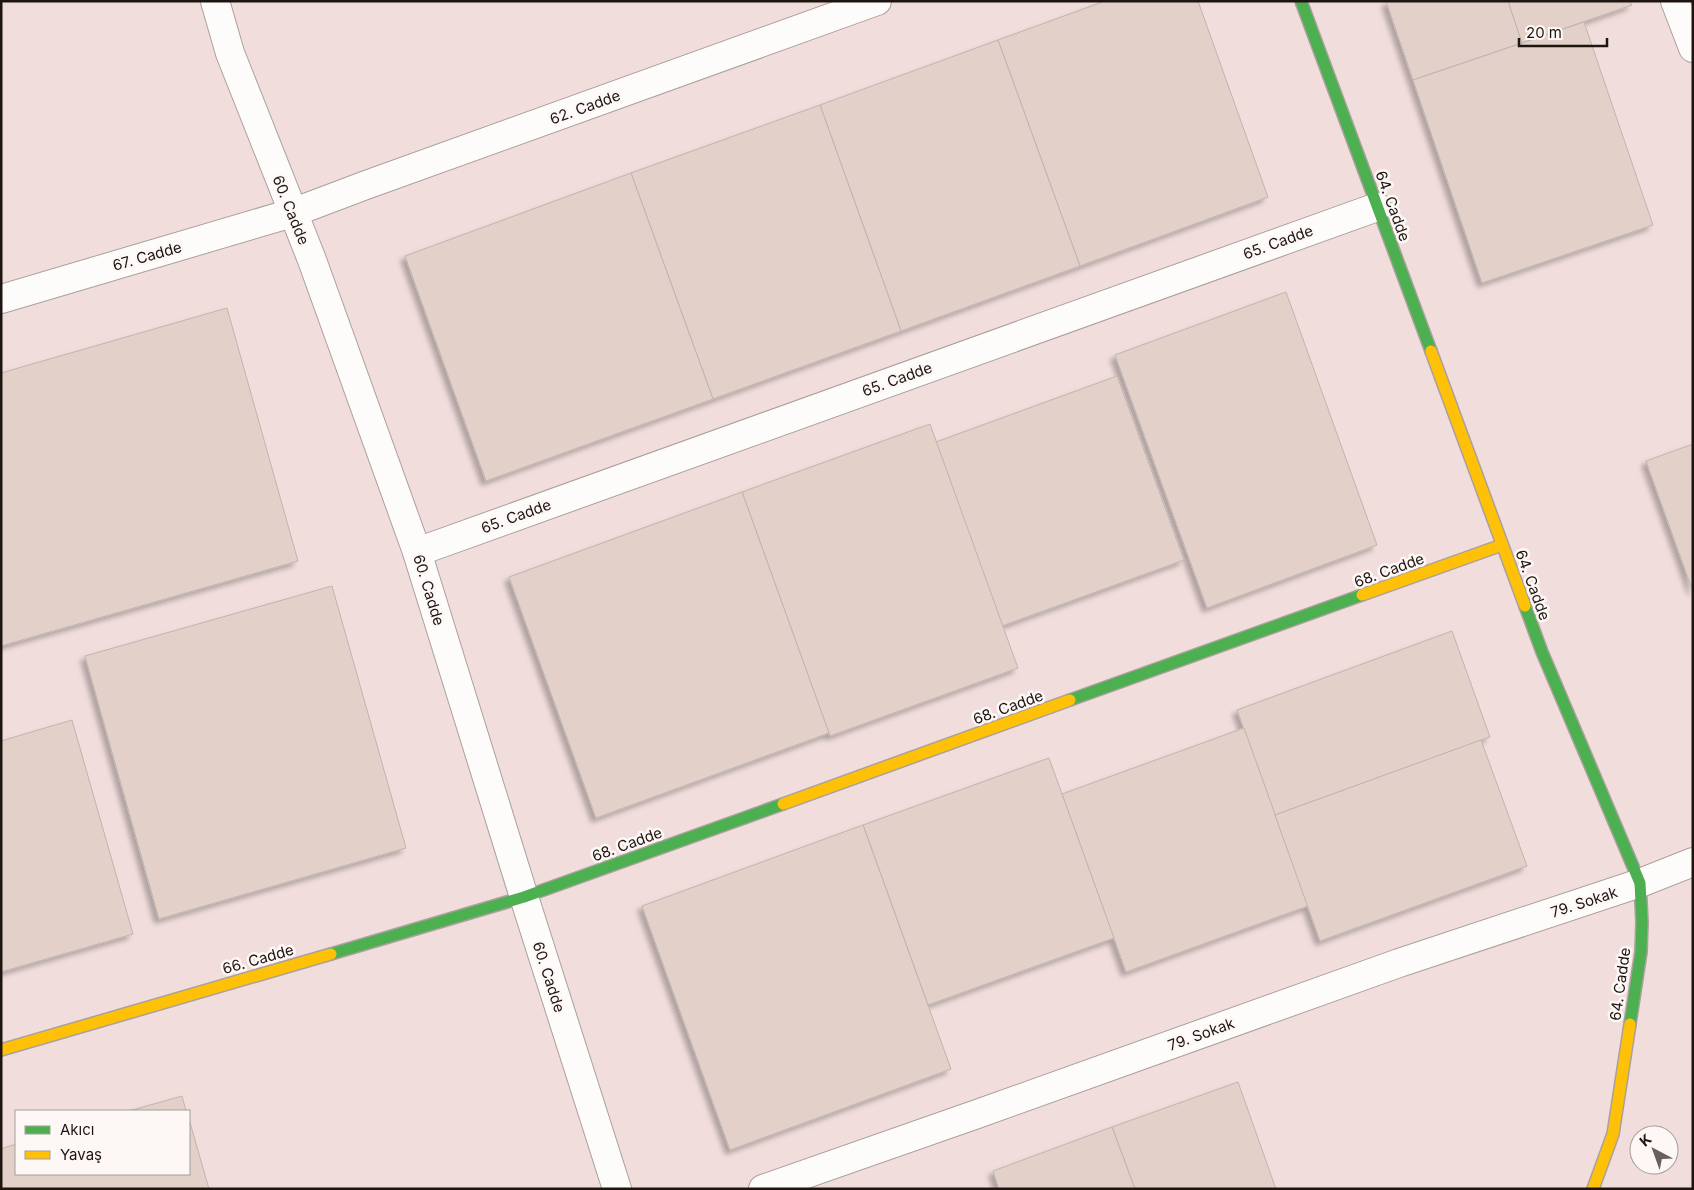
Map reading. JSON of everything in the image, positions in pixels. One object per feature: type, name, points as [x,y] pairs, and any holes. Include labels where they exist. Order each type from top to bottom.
[{"type":"street","name":"60. Cadde","points":[[214,1],[230,53],[312,260],[417,552],[617,1189]]},
{"type":"street","name":"62. Cadde","points":[[292,213],[877,1]]},
{"type":"street","name":"64. Cadde","points":[[1301,1],[1542,652],[1640,883],[1641,952],[1628,1038],[1613,1134],[1593,1189]]},
{"type":"street","points":[[1675,1],[1693,48]]},
{"type":"street","name":"65. Cadde","points":[[417,552],[1377,207]]},
{"type":"street","name":"67. Cadde","points":[[1,299],[292,213]]},
{"type":"street","name":"68. Cadde","points":[[524,897],[1502,545]]},
{"type":"street","name":"79. Sokak","points":[[762,1189],[1399,963],[1640,883],[1687,866],[1693,862]]},
{"type":"street","name":"66. Cadde","points":[[1,1050],[524,897]]},
{"type":"shaded area","points":[[1,1],[1693,1],[1693,1189],[1,1189]]},
{"type":"building","points":[[1105,1],[1198,1],[1268,197],[1080,266],[998,40]]},
{"type":"building","points":[[1386,1],[1508,1],[1522,43],[1413,80]]},
{"type":"building","points":[[1508,1],[1630,1],[1632,5],[1522,43]]},
{"type":"building","points":[[1584,22],[1653,225],[1482,283],[1413,80]]},
{"type":"building","points":[[998,40],[1080,266],[901,331],[820,105]]},
{"type":"building","points":[[820,105],[901,331],[713,399],[631,173]]},
{"type":"building","points":[[631,173],[713,399],[486,481],[405,256]]},
{"type":"building","points":[[1286,292],[1377,545],[1207,608],[1115,355]]},
{"type":"building","points":[[227,308],[298,561],[1,646],[1,373]]},
{"type":"building","points":[[1117,376],[1184,560],[1002,626],[936,442]]},
{"type":"building","points":[[930,424],[1018,668],[830,736],[742,492]]},
{"type":"building","points":[[1693,444],[1693,592],[1646,461]]},
{"type":"building","points":[[742,492],[829,733],[596,818],[509,577]]},
{"type":"building","points":[[332,586],[406,848],[159,919],[85,656]]},
{"type":"building","points":[[1452,631],[1490,737],[1275,815],[1237,710]]},
{"type":"building","points":[[72,720],[133,934],[1,972],[1,741]]},
{"type":"building","points":[[1244,728],[1308,906],[1126,972],[1062,794]]},
{"type":"building","points":[[1481,740],[1527,866],[1320,941],[1275,815]]},
{"type":"building","points":[[1049,758],[1114,938],[928,1005],[863,825]]},
{"type":"building","points":[[863,825],[951,1069],[730,1150],[642,906]]},
{"type":"building","points":[[1238,1082],[1276,1189],[1135,1189],[1112,1127]]},
{"type":"building","points":[[182,1096],[186,1110],[133,1110]]},
{"type":"building","points":[[190,1122],[209,1189],[1,1189],[1,1149],[15,1144],[15,1175],[190,1175]]},
{"type":"building","points":[[1112,1127],[1135,1189],[999,1189],[993,1171]]},
{"type":"traffic: fast","points":[[1301,1],[1431,351]]},
{"type":"traffic: fast","points":[[1070,700],[1362,595]]},
{"type":"traffic: fast","points":[[1525,606],[1542,652],[1640,883],[1641,952],[1630,1024]]},
{"type":"traffic: fast","points":[[331,954],[524,897],[783,804]]},
{"type":"traffic: slow","points":[[1431,351],[1525,606]]},
{"type":"traffic: slow","points":[[1362,595],[1502,545]]},
{"type":"traffic: slow","points":[[783,804],[1070,700]]},
{"type":"traffic: slow","points":[[1,1050],[331,954]]},
{"type":"traffic: slow","points":[[1593,1189],[1613,1134],[1630,1024]]}]
